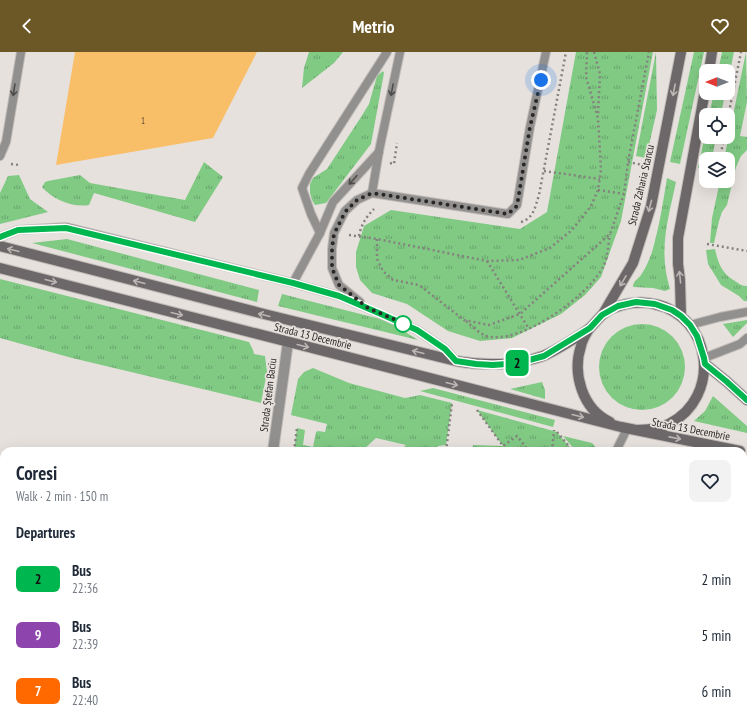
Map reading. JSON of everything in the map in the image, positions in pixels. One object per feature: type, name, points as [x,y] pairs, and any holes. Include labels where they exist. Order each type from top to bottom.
[{"type":"main road","name":"Strada Zaharia Stancu","points":[[602,315],[633,263],[651,206],[681,52]]},
{"type":"main road","points":[[710,64],[712,52]]},
{"type":"main road","points":[[681,316],[678,238],[703,100]]},
{"type":"main road","name":"Strada 13 Decembrie","points":[[0,246],[264,314],[456,361],[493,365],[518,363],[544,356],[590,328]]},
{"type":"main road","name":"Strada 13 Decembrie","points":[[0,268],[628,429],[720,447]]},
{"type":"main road","name":"Strada 13 Decembrie","points":[[636,302],[655,304],[672,310],[681,316],[690,325],[697,336],[704,361],[701,388],[694,402],[683,415],[669,424],[653,429],[628,429],[606,420],[594,409],[584,396],[578,380],[577,362],[581,344],[590,328],[602,315],[618,306],[636,302]]},
{"type":"main road","points":[[704,361],[747,400]]},
{"type":"street","name":"Strada Ștefan Baciu","points":[[274,447],[288,342]]},
{"type":"lane","points":[[0,156],[6,142],[21,52]]},
{"type":"lane","points":[[320,233],[310,214],[302,188],[309,174],[387,52]]},
{"type":"lane","points":[[372,193],[379,151],[400,52]]},
{"type":"lane","points":[[368,308],[339,285],[332,268],[334,234],[345,212],[357,200],[372,193],[508,214],[517,206],[530,127],[546,52]]},
{"type":"lane","points":[[293,283],[320,233],[333,202],[379,151]]},
{"type":"lane","points":[[0,236],[18,230],[66,228],[293,283],[339,296],[417,330],[445,349],[456,361]]},
{"type":"lane","points":[[690,325],[720,316],[747,312]]},
{"type":"lane","points":[[704,361],[740,344],[747,338]]},
{"type":"lane","points":[[618,447],[628,429]]},
{"type":"path","points":[[517,224],[525,221],[533,214],[539,195],[566,52]]},
{"type":"path","points":[[587,52],[586,77],[598,118]]},
{"type":"path","points":[[377,207],[369,214],[361,226],[359,236],[487,261],[519,260],[550,248],[572,230],[591,206],[598,190],[601,170],[598,118],[600,74],[594,52]]},
{"type":"path","points":[[377,239],[377,259],[382,271],[394,280],[419,285],[485,335],[499,337],[515,335],[540,323],[568,304],[597,278],[604,266],[610,234],[624,194],[628,162],[649,52]]},
{"type":"path","points":[[730,108],[741,52]]},
{"type":"path","points":[[544,171],[600,179]]},
{"type":"path","points":[[598,190],[624,194]]},
{"type":"path","points":[[464,320],[489,325],[520,314],[610,234]]},
{"type":"path","points":[[707,244],[747,251]]},
{"type":"path","points":[[487,261],[529,329]]},
{"type":"path","points":[[446,447],[452,403]]},
{"type":"path","points":[[477,410],[503,446],[517,436],[526,447]]},
{"type":"path","points":[[294,447],[296,428]]},
{"type":"path","points":[[552,447],[554,430]]},
{"type":"path","points":[[557,432],[570,447]]},
{"type":"green space","points":[[309,52],[343,52],[334,63],[302,88],[304,68]]},
{"type":"green space","points":[[576,52],[653,52],[621,221],[601,277],[585,295],[561,314],[512,338],[480,341],[448,331],[407,304],[372,293],[360,280],[356,267],[356,252],[364,226],[391,210],[520,229],[547,212]]},
{"type":"green space","points":[[656,52],[657,110],[646,158],[636,156]]},
{"type":"green space","points":[[694,52],[704,52],[701,64],[699,64],[699,75],[680,164],[670,162]]},
{"type":"green space","points":[[722,52],[734,52],[732,64],[719,64]]},
{"type":"green space","points":[[746,52],[747,102],[740,136],[747,137],[747,150],[741,156],[735,171],[735,152],[725,152],[727,144],[735,144],[734,108]]},
{"type":"green space","points":[[383,71],[384,73],[371,144],[326,203],[315,205],[310,193],[310,184],[313,178],[327,169],[369,104],[377,76]]},
{"type":"green space","points":[[712,100],[724,100],[722,108],[711,108]]},
{"type":"green space","points":[[703,144],[715,144],[713,152],[701,152]]},
{"type":"green space","points":[[204,162],[223,177],[195,222],[94,193],[89,205],[83,206],[70,204],[57,199],[42,187],[45,182],[48,181],[80,175],[90,183],[185,200]]},
{"type":"green space","points":[[19,175],[30,199],[48,212],[0,224],[0,193],[8,176]]},
{"type":"green space","points":[[667,178],[676,182],[667,222],[665,248],[666,275],[670,289],[665,291],[653,288],[633,287],[649,261],[652,252],[659,225]]},
{"type":"green space","points":[[718,188],[731,188],[727,205],[722,212],[719,221],[714,243],[710,243],[712,218]]},
{"type":"green space","points":[[67,239],[259,290],[257,302],[32,243]]},
{"type":"green space","points":[[715,249],[719,263],[727,275],[738,283],[747,286],[747,301],[744,301],[739,296],[721,285],[708,264],[706,250]]},
{"type":"green space","points":[[0,279],[249,342],[254,354],[265,356],[267,372],[261,403],[72,358],[0,338]]},
{"type":"green space","points":[[282,294],[388,321],[418,340],[278,306]]},
{"type":"green space","points":[[747,320],[747,323],[733,337],[723,324]]},
{"type":"green space","points":[[642,324],[658,327],[666,331],[678,343],[682,351],[685,367],[682,383],[678,391],[666,403],[658,407],[642,410],[626,407],[618,403],[606,391],[602,383],[599,367],[602,351],[606,343],[618,331],[626,327]]},
{"type":"green space","points":[[313,368],[349,383],[405,398],[420,395],[452,403],[446,445],[438,447],[404,447],[406,445],[376,438],[366,447],[313,447],[316,432],[325,432],[327,424],[291,415],[298,379],[304,372]]},
{"type":"green space","points":[[542,382],[545,390],[545,399],[510,389]]},
{"type":"green space","points":[[433,388],[555,420],[553,427],[420,391]]},
{"type":"green space","points":[[713,396],[747,426],[747,433],[694,421],[705,411]]},
{"type":"green space","points":[[477,410],[557,432],[570,447],[473,447],[473,445],[503,446]]},
{"type":"green space","points":[[297,428],[305,430],[303,445],[313,447],[295,447]]},
{"type":"green space","points":[[563,436],[592,443],[596,447],[573,447]]},
{"type":"building","points":[[75,52],[257,52],[213,138],[56,165]]},
{"type":"bus line","name":"2","points":[[0,237],[18,230],[66,228],[293,283],[339,296],[368,308],[417,330],[445,349],[456,361],[476,364],[493,365],[518,363],[544,356],[590,328],[602,315],[618,306],[636,302],[655,304],[672,310],[690,325],[697,336],[705,364],[747,400]]},
{"type":"route","points":[[403,324],[405,324],[368,308],[339,285],[332,268],[332,249],[334,234],[345,212],[357,200],[372,193],[508,214],[517,206],[530,127],[541,80]]}]
